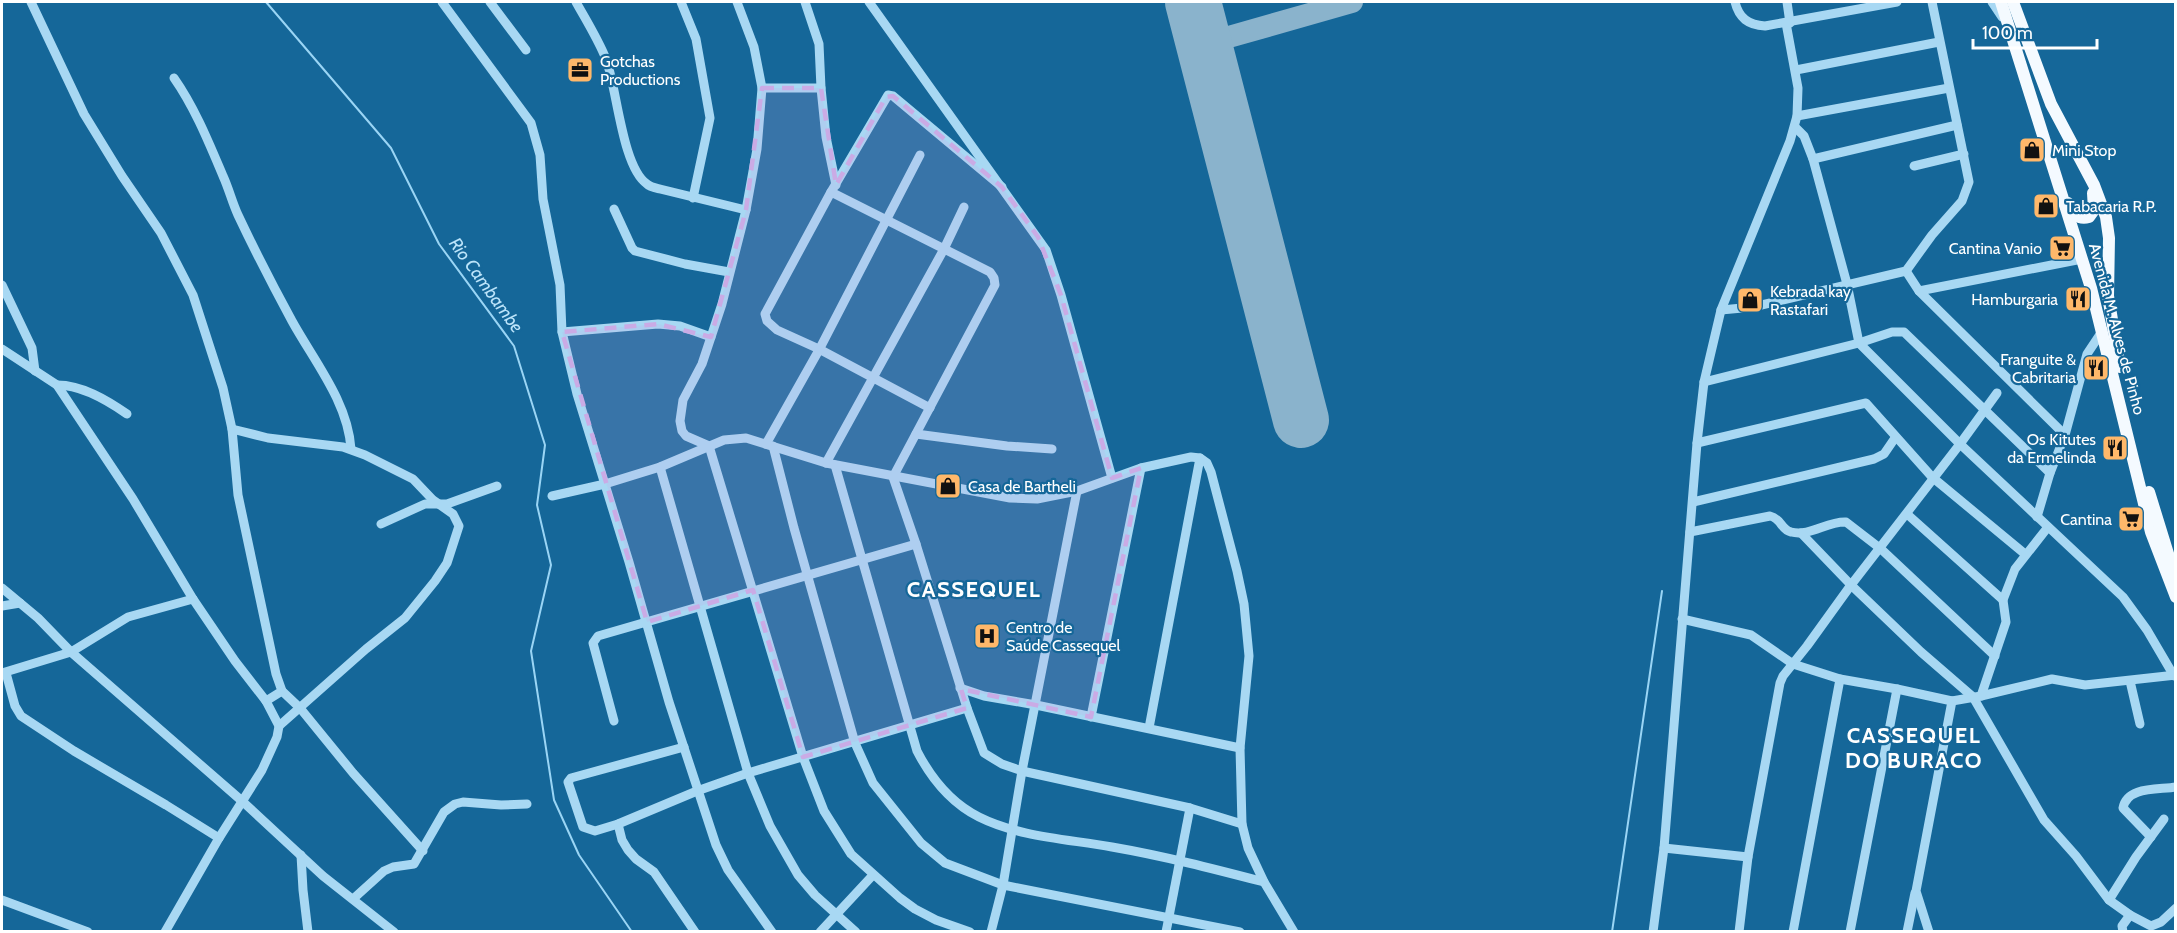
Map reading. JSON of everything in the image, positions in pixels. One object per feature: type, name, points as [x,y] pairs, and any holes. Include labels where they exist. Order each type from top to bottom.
[{"type":"main road","name":"Avenida M. Alves de Pinho","points":[[2001,2],[2103,330],[2151,532],[2175,597]]},
{"type":"main road","name":"Avenida M. Alves de Pinho","points":[[2013,2],[2042,84],[2058,121],[2094,185],[2106,217],[2109,238],[2108,296],[2117,353],[2152,503],[2175,577]]},
{"type":"main road","points":[[2056,178],[2073,213],[2080,217],[2089,217],[2094,210],[2095,202],[2084,167]]},
{"type":"street","points":[[31,2],[84,114],[122,176],[161,232],[193,295],[223,388],[232,429],[238,495],[249,552],[276,674],[282,691],[300,708],[333,750],[423,851]]},
{"type":"street","points":[[442,2],[531,123],[538,140],[543,199],[560,285],[562,332],[578,394],[697,791],[716,845],[728,870],[772,932]]},
{"type":"street","points":[[490,2],[526,50]]},
{"type":"street","points":[[576,2],[606,58],[616,96],[622,133],[638,173],[647,184],[693,198],[746,210]]},
{"type":"street","points":[[681,2],[696,39],[710,118],[693,198]]},
{"type":"street","points":[[737,2],[754,47],[762,88],[757,149],[746,210],[711,337],[694,382],[683,400],[680,421],[682,431],[686,436],[709,446],[803,756],[824,811],[851,854],[873,875],[915,909],[936,920],[970,932]]},
{"type":"street","points":[[805,2],[819,44],[821,88],[833,189]]},
{"type":"street","points":[[868,2],[1038,237],[1048,257],[1061,295],[1112,478]]},
{"type":"street","points":[[1735,2],[1740,15],[1750,24],[1765,26],[1897,2]]},
{"type":"street","points":[[1653,932],[1664,848],[1704,382],[1721,310],[1797,116],[1798,88],[1787,2]]},
{"type":"street","points":[[1721,310],[1764,304],[1906,271],[1932,235],[1962,201],[1969,182],[1932,2]]},
{"type":"street","points":[[1992,2],[2012,38]]},
{"type":"street","points":[[1796,70],[1939,42]]},
{"type":"street","points":[[174,78],[187,97],[225,178],[237,213],[274,287],[341,410],[350,431],[351,449]]},
{"type":"street","points":[[1797,116],[1949,87]]},
{"type":"street","points":[[762,88],[821,88]]},
{"type":"street","points":[[930,408],[819,349],[777,330],[767,321],[765,314],[886,97],[891,95],[1002,187]]},
{"type":"street","points":[[1813,159],[1957,125]]},
{"type":"street","points":[[1682,619],[1729,628],[1751,635],[1793,663],[1840,679],[1952,701],[2052,679],[2085,685],[2175,676],[2147,630],[2122,597],[1959,444],[1859,343],[1847,284],[1813,159],[1804,136],[1794,127]]},
{"type":"street","points":[[1914,166],[1964,154]]},
{"type":"street","points":[[920,155],[770,445],[855,743],[873,783],[921,843],[945,863],[1003,885],[1240,932]]},
{"type":"street","points":[[833,189],[887,220],[990,272],[994,278],[995,285],[892,477],[916,544],[960,688],[984,753],[1002,764],[1022,771],[1190,808],[1242,824]]},
{"type":"street","points":[[964,207],[944,249],[873,377],[830,464],[861,560],[917,751],[929,773],[949,796],[978,816],[1013,830],[1181,860],[1264,882]]},
{"type":"street","points":[[614,209],[635,251],[729,272]]},
{"type":"street","points":[[1919,291],[2082,259]]},
{"type":"street","points":[[1906,271],[1919,291],[2065,435]]},
{"type":"street","points":[[2,285],[32,348],[35,371]]},
{"type":"street","points":[[562,332],[658,324],[680,326],[711,337]]},
{"type":"street","points":[[2037,517],[2050,473],[2065,435],[2087,354],[2103,330]]},
{"type":"street","points":[[1704,382],[1859,343],[1892,332],[1904,332],[2050,473]]},
{"type":"street","points":[[2,349],[57,385],[133,499],[193,599],[235,661],[266,701],[279,726],[277,737],[262,770],[219,838],[165,932]]},
{"type":"street","points":[[57,385],[68,385],[92,394],[127,414]]},
{"type":"street","points":[[1739,932],[1748,857],[1783,676],[1808,646],[1851,585],[1881,549],[1932,477],[1997,393]]},
{"type":"street","points":[[1697,443],[1866,403],[1932,477],[2025,554]]},
{"type":"street","points":[[232,429],[268,438],[351,449],[413,479],[453,514],[459,526],[451,552],[435,581],[405,618],[279,726]]},
{"type":"street","points":[[916,434],[1007,446],[1052,449]]},
{"type":"street","points":[[552,496],[605,484],[660,467],[734,438],[746,438],[830,464],[1010,498],[1037,499],[1077,491],[1141,468],[1191,457],[1200,458],[1207,463],[1211,472],[1244,604],[1249,656],[1240,747],[1242,824],[1248,848],[1264,882],[1294,932]]},
{"type":"street","points":[[1693,502],[1875,459],[1884,454],[1895,438]]},
{"type":"street","points":[[1149,728],[1200,458]]},
{"type":"street","points":[[660,467],[748,773],[770,826],[798,875],[835,915],[856,932]]},
{"type":"street","points":[[1091,717],[1141,468]]},
{"type":"street","points":[[381,524],[425,504],[447,504],[497,486]]},
{"type":"street","points":[[991,932],[1003,885],[1022,771],[1077,491]]},
{"type":"street","points":[[1907,514],[2003,600]]},
{"type":"street","points":[[1690,532],[1770,516],[1780,520],[1786,530],[1801,533],[1843,522],[1881,549],[1995,656]]},
{"type":"street","points":[[1977,696],[1995,656],[2006,622],[2003,600],[2015,569],[2048,527]]},
{"type":"street","points":[[1801,533],[1921,652],[1977,696],[2044,819],[2076,856],[2109,900],[2147,926],[2156,926],[2175,908]]},
{"type":"street","points":[[614,721],[593,643],[595,638],[646,621],[916,544]]},
{"type":"street","points":[[2,588],[323,876],[394,932]]},
{"type":"street","points":[[193,599],[128,617],[71,652],[4,673],[15,706],[21,716],[74,751],[219,838]]},
{"type":"street","points":[[2,606],[20,603]]},
{"type":"street","points":[[1793,932],[1840,679]]},
{"type":"street","points":[[2130,681],[2140,724]]},
{"type":"street","points":[[960,688],[984,696],[1240,747]]},
{"type":"street","points":[[1850,932],[1897,689]]},
{"type":"street","points":[[266,701],[282,691]]},
{"type":"street","points":[[1907,932],[1952,701]]},
{"type":"street","points":[[684,747],[570,779],[569,783],[583,827],[595,831],[618,824],[697,791],[748,773],[967,708]]},
{"type":"street","points":[[2151,837],[2123,808],[2124,800],[2134,793],[2175,787]]},
{"type":"street","points":[[353,899],[384,871],[393,867],[414,864],[444,812],[454,804],[463,802],[501,805],[527,804]]},
{"type":"street","points":[[1166,932],[1190,808]]},
{"type":"street","points":[[2109,900],[2136,857],[2164,819]]},
{"type":"street","points":[[618,824],[622,840],[628,850],[654,872],[695,932]]},
{"type":"street","points":[[1664,848],[1748,857]]},
{"type":"street","points":[[301,855],[308,932]]},
{"type":"street","points":[[820,932],[873,875]]},
{"type":"street","points":[[1916,891],[1929,932]]},
{"type":"street","points":[[2,900],[81,931]]},
{"type":"street","points":[[2123,932],[2122,926],[2130,915]]},
{"type":"highlighted area","points":[[762,88],[821,88],[836,185],[886,97],[893,96],[1002,187],[1038,237],[1061,295],[1112,478],[1141,468],[1091,717],[961,689],[967,708],[803,757],[753,590],[647,622],[562,332],[658,324],[711,337],[746,210]]},
{"type":"waterway","name":"Rio Cambambe","points":[[266,2],[391,148],[439,244],[514,346],[545,445],[537,505],[551,565],[531,651],[554,800],[579,855],[632,932]]},
{"type":"waterway","points":[[1612,932],[1662,591]]},
{"type":"taxiway","points":[[1204,44],[1352,2]]},
{"type":"runway","points":[[1193,2],[1301,420]]},
{"type":"place","name":"Gotchas Productions","points":[[580,70]]},
{"type":"place","name":"Mini Stop","points":[[2032,150]]},
{"type":"place","name":"Tabacaria R.P.","points":[[2046,206]]},
{"type":"place","name":"Cantina Vanio","points":[[2062,248]]},
{"type":"place","name":"Hamburgaria","points":[[2078,299]]},
{"type":"place","name":"Kebrada kay Rastafari","points":[[1750,300]]},
{"type":"place","name":"Franguite & Cabritaria","points":[[2096,368]]},
{"type":"place","name":"Os Kitutes da Ermelinda","points":[[2115,448]]},
{"type":"place","name":"Casa de Bartheli","points":[[948,486]]},
{"type":"place","name":"Cantina","points":[[2131,519]]},
{"type":"place","name":"Centro de Saúde Cassequel","points":[[987,636]]},
{"type":"district","name":"CASSEQUEL","points":[[974,589]]},
{"type":"district","name":"CASSEQUEL DO BURACO","points":[[1914,748]]}]
